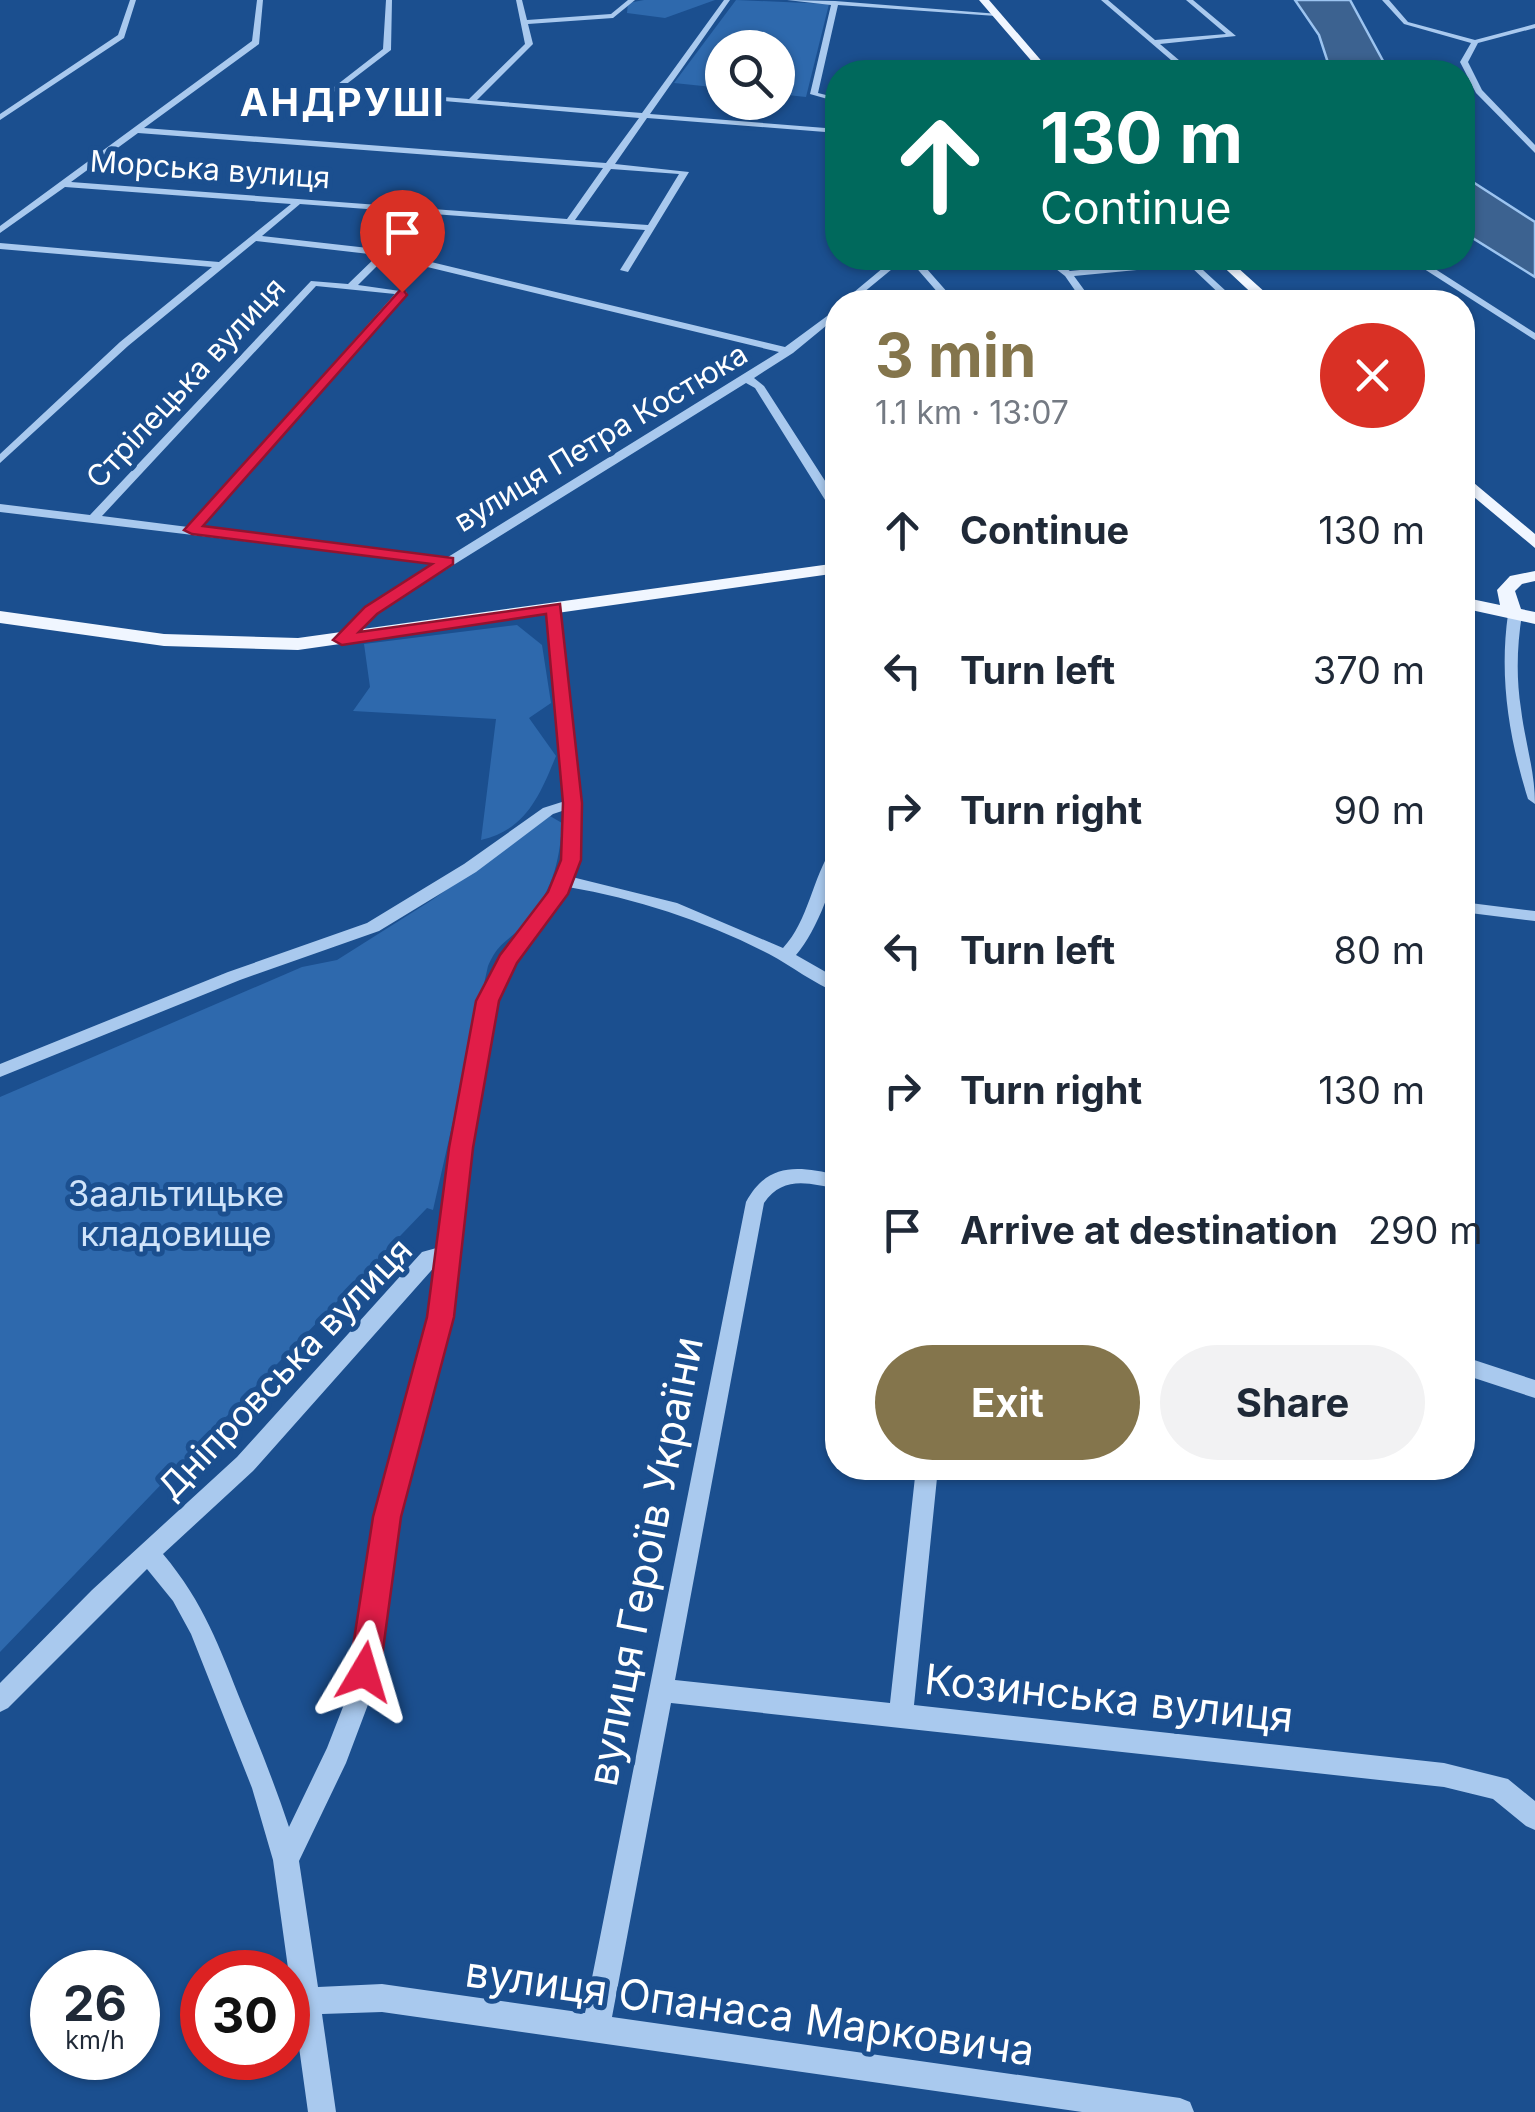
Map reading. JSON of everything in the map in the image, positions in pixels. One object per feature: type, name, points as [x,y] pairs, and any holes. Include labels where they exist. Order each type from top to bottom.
[{"type":"main road","points":[[984,0],[1036,60]]},
{"type":"main road","points":[[1233,270],[1256,290]]},
{"type":"main road","points":[[1475,490],[1535,543]]},
{"type":"main road","points":[[0,617],[193,642],[259,645],[342,640],[825,570]]},
{"type":"main road","points":[[1475,587],[1531,576]]},
{"type":"main road","points":[[1514,614],[1506,590],[1531,576]]},
{"type":"main road","points":[[1475,605],[1535,618]]},
{"type":"street","points":[[0,118],[122,36],[133,0]]},
{"type":"street","points":[[0,230],[256,42],[260,0]]},
{"type":"street","points":[[389,0],[387,50],[333,91],[825,130]]},
{"type":"street","points":[[472,101],[529,44],[519,0]]},
{"type":"street","points":[[523,22],[613,16],[632,0]]},
{"type":"street","points":[[569,222],[726,0]]},
{"type":"street","points":[[790,0],[996,14]]},
{"type":"street","points":[[954,0],[964,13]]},
{"type":"street","points":[[1104,0],[1175,60]]},
{"type":"street","points":[[1153,42],[1232,36],[1189,0]]},
{"type":"street","points":[[1385,0],[1404,22],[1475,42],[1535,26]]},
{"type":"street","points":[[825,97],[814,94],[835,3]]},
{"type":"street","points":[[1464,60],[1475,42]]},
{"type":"street","points":[[1475,84],[1535,150]]},
{"type":"street","points":[[138,130],[682,171],[686,176],[625,270]]},
{"type":"street","name":"Морська вулиця","points":[[63,184],[652,228]]},
{"type":"street","points":[[0,460],[124,344],[298,202]]},
{"type":"street","points":[[252,238],[384,254],[788,351]]},
{"type":"street","points":[[0,246],[222,264]]},
{"type":"street","points":[[350,286],[384,254]]},
{"type":"street","points":[[862,290],[888,270]]},
{"type":"street","points":[[923,270],[940,290]]},
{"type":"street","points":[[1062,270],[1079,290]]},
{"type":"street","points":[[1068,274],[1109,270]]},
{"type":"street","points":[[1199,270],[1220,290]]},
{"type":"street","points":[[1431,270],[1462,290]]},
{"type":"street","name":"Стрілецька вулиця","points":[[94,517],[314,283],[350,286]]},
{"type":"street","points":[[192,530],[402,292],[350,286]]},
{"type":"street","points":[[1475,298],[1535,337]]},
{"type":"street","name":"вулиця Петра Костюка","points":[[342,640],[371,610],[746,378],[825,321]]},
{"type":"street","points":[[746,378],[759,386],[825,490]]},
{"type":"street","points":[[0,508],[448,561]]},
{"type":"street","name":"Дніпровська вулиця","points":[[0,1700],[256,1453],[425,1262],[450,1252],[461,1148],[488,1001],[508,960],[564,881],[574,837],[554,608]]},
{"type":"street","points":[[1514,614],[1510,650],[1516,728],[1535,799]]},
{"type":"street","points":[[0,1071],[234,976],[373,927],[483,860],[548,811],[573,803]]},
{"type":"street","points":[[786,955],[811,926],[825,873]]},
{"type":"street","points":[[564,881],[664,906],[786,955],[825,979]]},
{"type":"street","points":[[1475,908],[1535,916]]},
{"type":"street","name":"вулиця Героїв України","points":[[596,2028],[755,1202],[768,1184],[787,1174],[825,1180]]},
{"type":"street","points":[[286,1860],[337,1754],[360,1694],[384,1534],[440,1317],[450,1252]]},
{"type":"street","points":[[1475,1369],[1535,1389]]},
{"type":"street","points":[[901,1716],[926,1480]]},
{"type":"street","points":[[149,1554],[181,1593],[200,1628],[246,1737],[286,1860],[300,1950]]},
{"type":"street","name":"Козинська вулиця","points":[[662,1690],[1444,1775],[1498,1788],[1535,1817]]},
{"type":"street","name":"вулиця Опанаса Марковича","points":[[310,2002],[382,1998],[1180,2112]]},
{"type":"street","points":[[310,2018],[322,2112]]},
{"type":"green space","points":[[715,0],[665,18],[627,13],[628,3]]},
{"type":"green space","points":[[736,0],[829,4],[806,97],[795,96],[795,30],[714,30]]},
{"type":"green space","points":[[705,42],[705,86],[674,83]]},
{"type":"green space","points":[[517,625],[542,645],[551,703],[529,718],[556,756],[529,809],[509,828],[481,840],[496,719],[353,711],[370,687],[364,644]]},
{"type":"green space","name":"Заальтицьке кладовище","points":[[550,816],[562,823],[556,865],[541,902],[488,966],[433,1210],[427,1208],[0,1652],[0,1097],[302,967],[337,960],[432,900]]},
{"type":"shaded area","points":[[1295,0],[1350,0],[1382,60],[1327,60],[1319,35]]},
{"type":"shaded area","points":[[1475,183],[1535,222],[1535,277],[1475,240]]},
{"type":"district","name":"АНДРУШІ","points":[[343,103]]},
{"type":"route","points":[[364,1672],[387,1517],[440,1317],[461,1148],[488,1001],[500,972],[558,894],[571,860],[573,803],[554,642],[554,608],[342,640],[371,610],[448,561],[192,530],[312,399],[402,292]]}]
